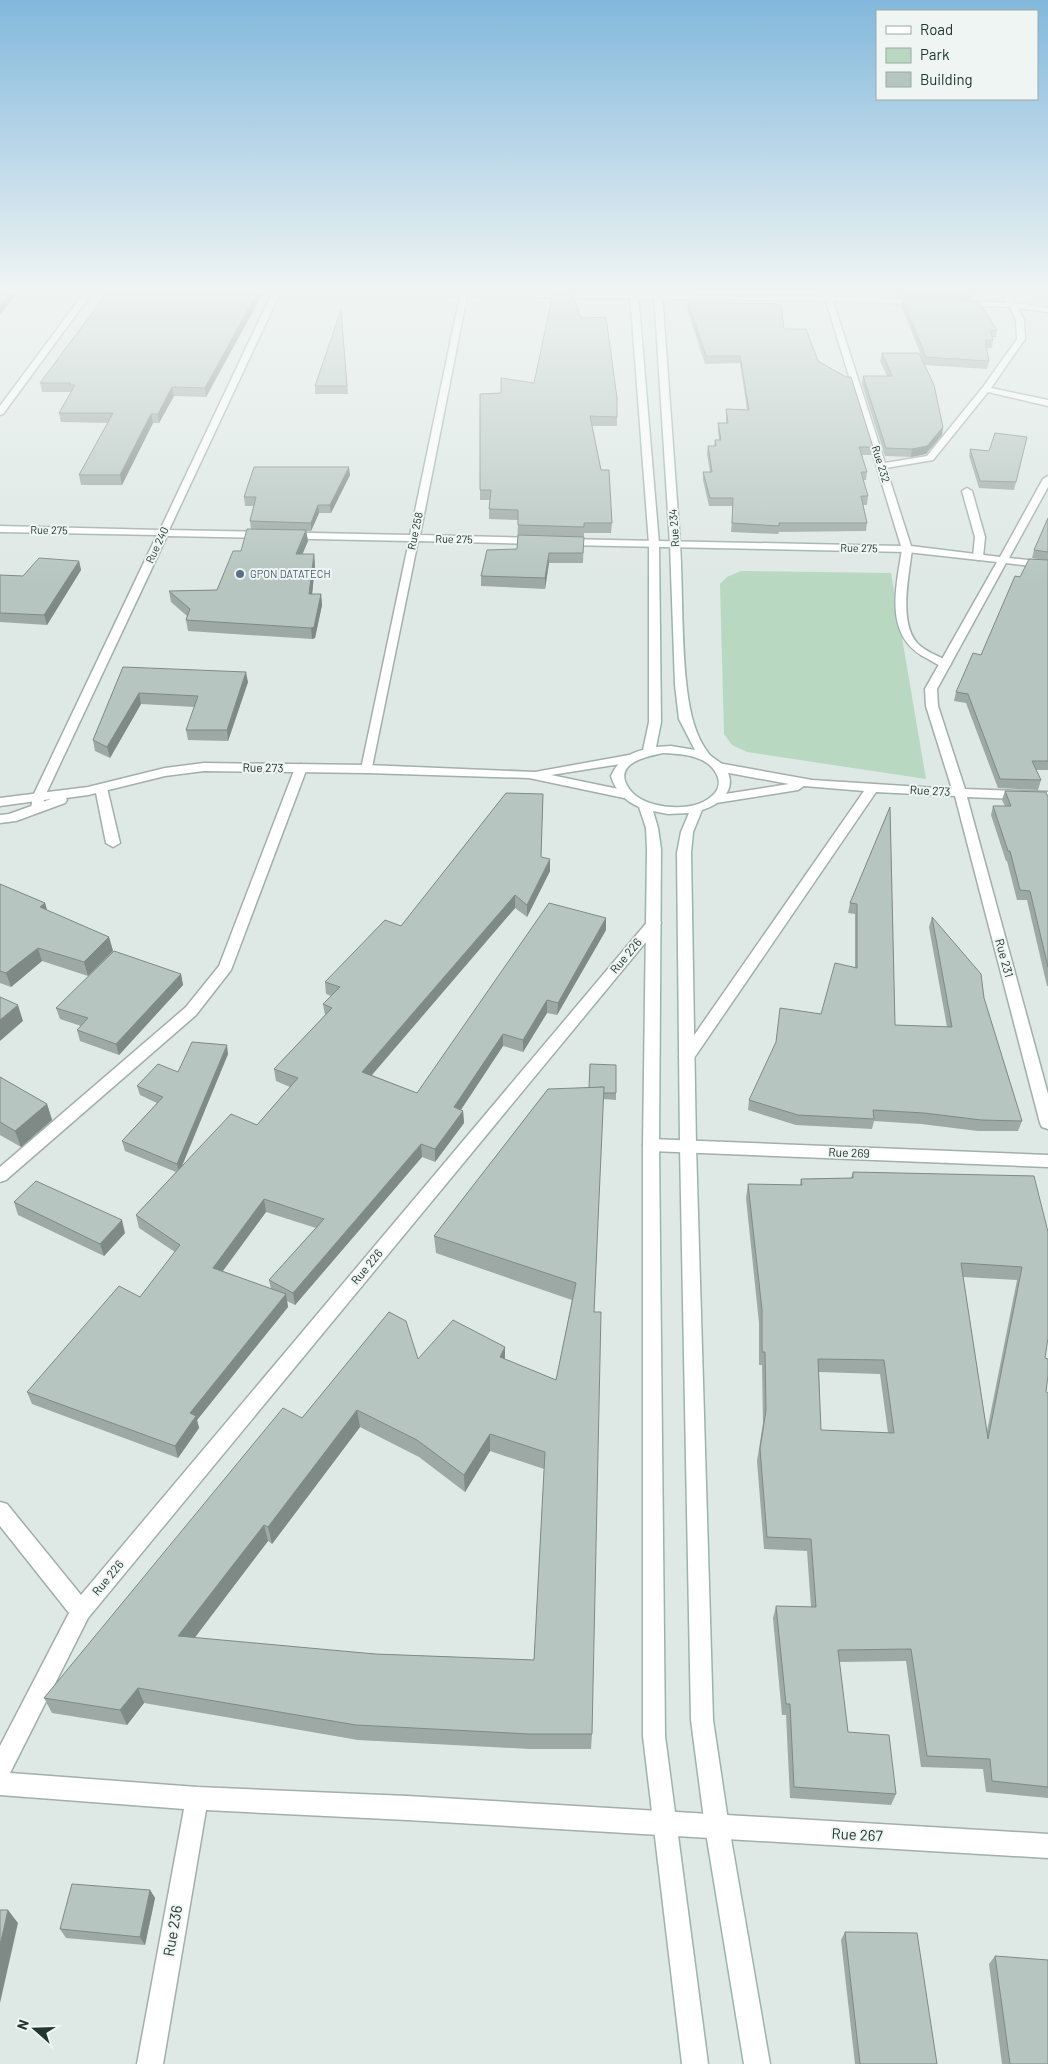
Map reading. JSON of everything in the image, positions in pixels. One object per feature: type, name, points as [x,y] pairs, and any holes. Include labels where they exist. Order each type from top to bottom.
[{"type":"street","points":[[0,412],[17,389]]},
{"type":"street","name":"Rue 240","points":[[38,802],[231,389]]},
{"type":"street","name":"Rue 258","points":[[367,769],[444,389]]},
{"type":"street","name":"Rue 234","points":[[642,389],[654,544],[655,722],[649,751]]},
{"type":"street","name":"Rue 234","points":[[664,389],[675,544],[681,685],[685,719],[704,757]]},
{"type":"street","name":"Rue 232","points":[[857,389],[907,549]]},
{"type":"street","points":[[881,466],[930,458],[986,389]]},
{"type":"street","points":[[987,389],[1048,403]]},
{"type":"street","name":"Rue 231","points":[[1048,480],[931,689],[932,706],[960,793],[1048,1122]]},
{"type":"street","points":[[967,491],[980,538],[978,557]]},
{"type":"street","name":"Rue 275","points":[[0,529],[907,549],[1002,560]]},
{"type":"street","points":[[907,549],[901,602],[905,631],[914,646],[945,664]]},
{"type":"street","points":[[1002,560],[1048,565]]},
{"type":"street","points":[[678,750],[704,757],[718,767],[725,780],[724,786],[716,799],[697,808],[671,811],[645,806],[624,794],[619,786],[617,779],[622,765],[629,759],[649,751],[678,750]]},
{"type":"street","name":"Rue 273","points":[[529,774],[629,759]]},
{"type":"street","name":"Rue 273","points":[[38,802],[165,772],[204,767],[367,769],[529,774],[624,794]]},
{"type":"street","name":"Rue 273","points":[[718,767],[812,784],[1048,796]]},
{"type":"street","points":[[0,1176],[191,1011],[226,967],[300,768]]},
{"type":"street","name":"Rue 273","points":[[716,799],[812,784]]},
{"type":"street","points":[[687,1057],[872,788]]},
{"type":"street","points":[[94,789],[113,843]]},
{"type":"street","points":[[0,802],[38,802]]},
{"type":"street","points":[[0,819],[11,818],[38,802]]},
{"type":"street","points":[[645,806],[652,828],[654,849],[651,1145],[654,1736],[695,2064]]},
{"type":"street","points":[[697,808],[687,832],[684,853],[688,1146],[702,1720],[717,1827],[757,2064]]},
{"type":"street","name":"Rue 226","points":[[0,1770],[81,1611],[654,923]]},
{"type":"street","name":"Rue 269","points":[[651,1145],[1048,1161]]},
{"type":"street","points":[[0,1511],[81,1611]]},
{"type":"street","name":"Rue 267","points":[[0,1784],[196,1798],[408,1808],[1048,1846]]},
{"type":"street","name":"Rue 236","points":[[150,2064],[196,1798]]},
{"type":"green space","points":[[741,571],[891,573],[926,779],[747,752],[732,745],[724,734],[720,584],[727,577]]},
{"type":"building","points":[[73,389],[171,389],[158,414],[151,414],[120,475],[79,475],[113,413],[59,413]]},
{"type":"building","points":[[501,389],[616,389],[617,417],[590,416],[601,470],[609,470],[612,523],[584,523],[584,527],[518,525],[518,510],[489,509],[491,490],[480,490],[480,394],[501,393]]},
{"type":"building","points":[[746,389],[855,389],[873,447],[859,447],[867,472],[861,472],[868,496],[861,496],[867,523],[779,523],[779,526],[732,523],[733,498],[710,498],[703,472],[712,472],[708,446],[716,446],[715,440],[721,440],[718,423],[728,423],[726,409],[749,410]]},
{"type":"building","points":[[867,389],[935,389],[943,427],[927,446],[912,449],[886,448]]},
{"type":"building","points":[[995,433],[1027,437],[1016,482],[980,481],[970,449],[989,451]]},
{"type":"building","points":[[254,467],[349,467],[330,505],[318,505],[311,523],[250,521],[256,497],[244,497]]},
{"type":"building","points":[[1048,518],[1048,552],[1034,550]]},
{"type":"building","points":[[247,529],[306,530],[296,554],[314,554],[309,594],[321,594],[314,627],[186,620],[190,609],[169,591],[217,590],[233,551],[241,551]]},
{"type":"building","points":[[518,535],[584,537],[583,553],[549,553],[545,578],[481,576],[487,550],[517,549]]},
{"type":"building","points":[[39,558],[79,561],[44,615],[0,613],[0,575],[23,576]]},
{"type":"building","points":[[1029,559],[1048,560],[1048,761],[1032,761],[1041,780],[1000,779],[968,694],[956,692],[973,653],[981,655],[1015,576],[1020,577]]},
{"type":"building","points":[[123,667],[246,672],[227,730],[186,730],[198,696],[139,693],[107,747],[93,740]]},
{"type":"building","points":[[1005,791],[1046,792],[1048,797],[1048,967],[1030,891],[1020,890],[1010,851],[1008,851],[993,806],[1011,806]]},
{"type":"building","points":[[506,793],[543,794],[541,857],[550,859],[527,905],[515,895],[362,1072],[417,1093],[549,903],[606,918],[558,1003],[547,1000],[523,1040],[503,1034],[454,1107],[463,1111],[435,1149],[421,1144],[293,1293],[269,1280],[324,1219],[264,1199],[213,1268],[286,1294],[190,1413],[196,1416],[175,1446],[27,1392],[119,1286],[140,1297],[180,1245],[136,1215],[231,1114],[257,1125],[298,1078],[274,1069],[332,1008],[323,1004],[340,987],[325,982],[385,920],[401,926]]},
{"type":"building","points":[[890,807],[895,1025],[952,1027],[932,917],[981,974],[984,998],[1022,1121],[981,1120],[924,1113],[873,1110],[874,1119],[798,1115],[749,1100],[776,1042],[780,1008],[821,1014],[835,963],[857,968],[857,904],[850,903]]},
{"type":"building","points":[[0,884],[45,903],[40,907],[109,937],[84,962],[38,948],[6,973],[0,971]]},
{"type":"building","points":[[114,951],[181,974],[116,1044],[77,1030],[88,1018],[56,1008]]},
{"type":"building","points":[[0,997],[18,1005],[0,1020]]},
{"type":"building","points":[[192,1042],[227,1045],[177,1164],[122,1141],[163,1097],[137,1086],[158,1064],[178,1072]]},
{"type":"building","points":[[590,1064],[616,1065],[616,1093],[603,1093],[604,1087],[589,1088]]},
{"type":"building","points":[[0,1077],[47,1104],[15,1131],[0,1122]]},
{"type":"building","points":[[604,1087],[594,1312],[601,1312],[592,1734],[530,1734],[356,1725],[138,1688],[120,1710],[44,1698],[283,1408],[302,1418],[389,1312],[406,1321],[418,1359],[453,1320],[505,1347],[500,1357],[556,1380],[576,1283],[434,1236],[548,1089]],"holes":[[[357,1410],[417,1440],[464,1475],[490,1434],[545,1452],[534,1660],[375,1654],[178,1636],[264,1525],[268,1527]]]},
{"type":"building","points":[[853,1172],[1034,1176],[1048,1232],[1048,1338],[1045,1358],[1048,1359],[1046,1392],[1048,1393],[1048,1787],[992,1781],[990,1759],[927,1756],[911,1649],[838,1650],[848,1732],[889,1735],[896,1794],[794,1787],[790,1704],[786,1704],[776,1606],[816,1607],[811,1539],[767,1537],[760,1449],[766,1410],[765,1352],[762,1352],[762,1310],[748,1184],[802,1185],[801,1179],[853,1178]],"holes":[[[961,1263],[1022,1267],[988,1439]],[[818,1359],[884,1360],[894,1433],[821,1430]]]},
{"type":"building","points":[[36,1181],[122,1220],[100,1244],[14,1202]]},
{"type":"building","points":[[72,1884],[150,1890],[140,1937],[60,1929]]},
{"type":"building","points":[[0,1910],[8,1910],[0,1945]]},
{"type":"building","points":[[845,1932],[917,1933],[937,2064],[860,2064]]},
{"type":"building","points":[[995,1956],[1048,1960],[1048,2064],[1010,2064]]},
{"type":"place","name":"GPON DATATECH","points":[[240,574]]}]
